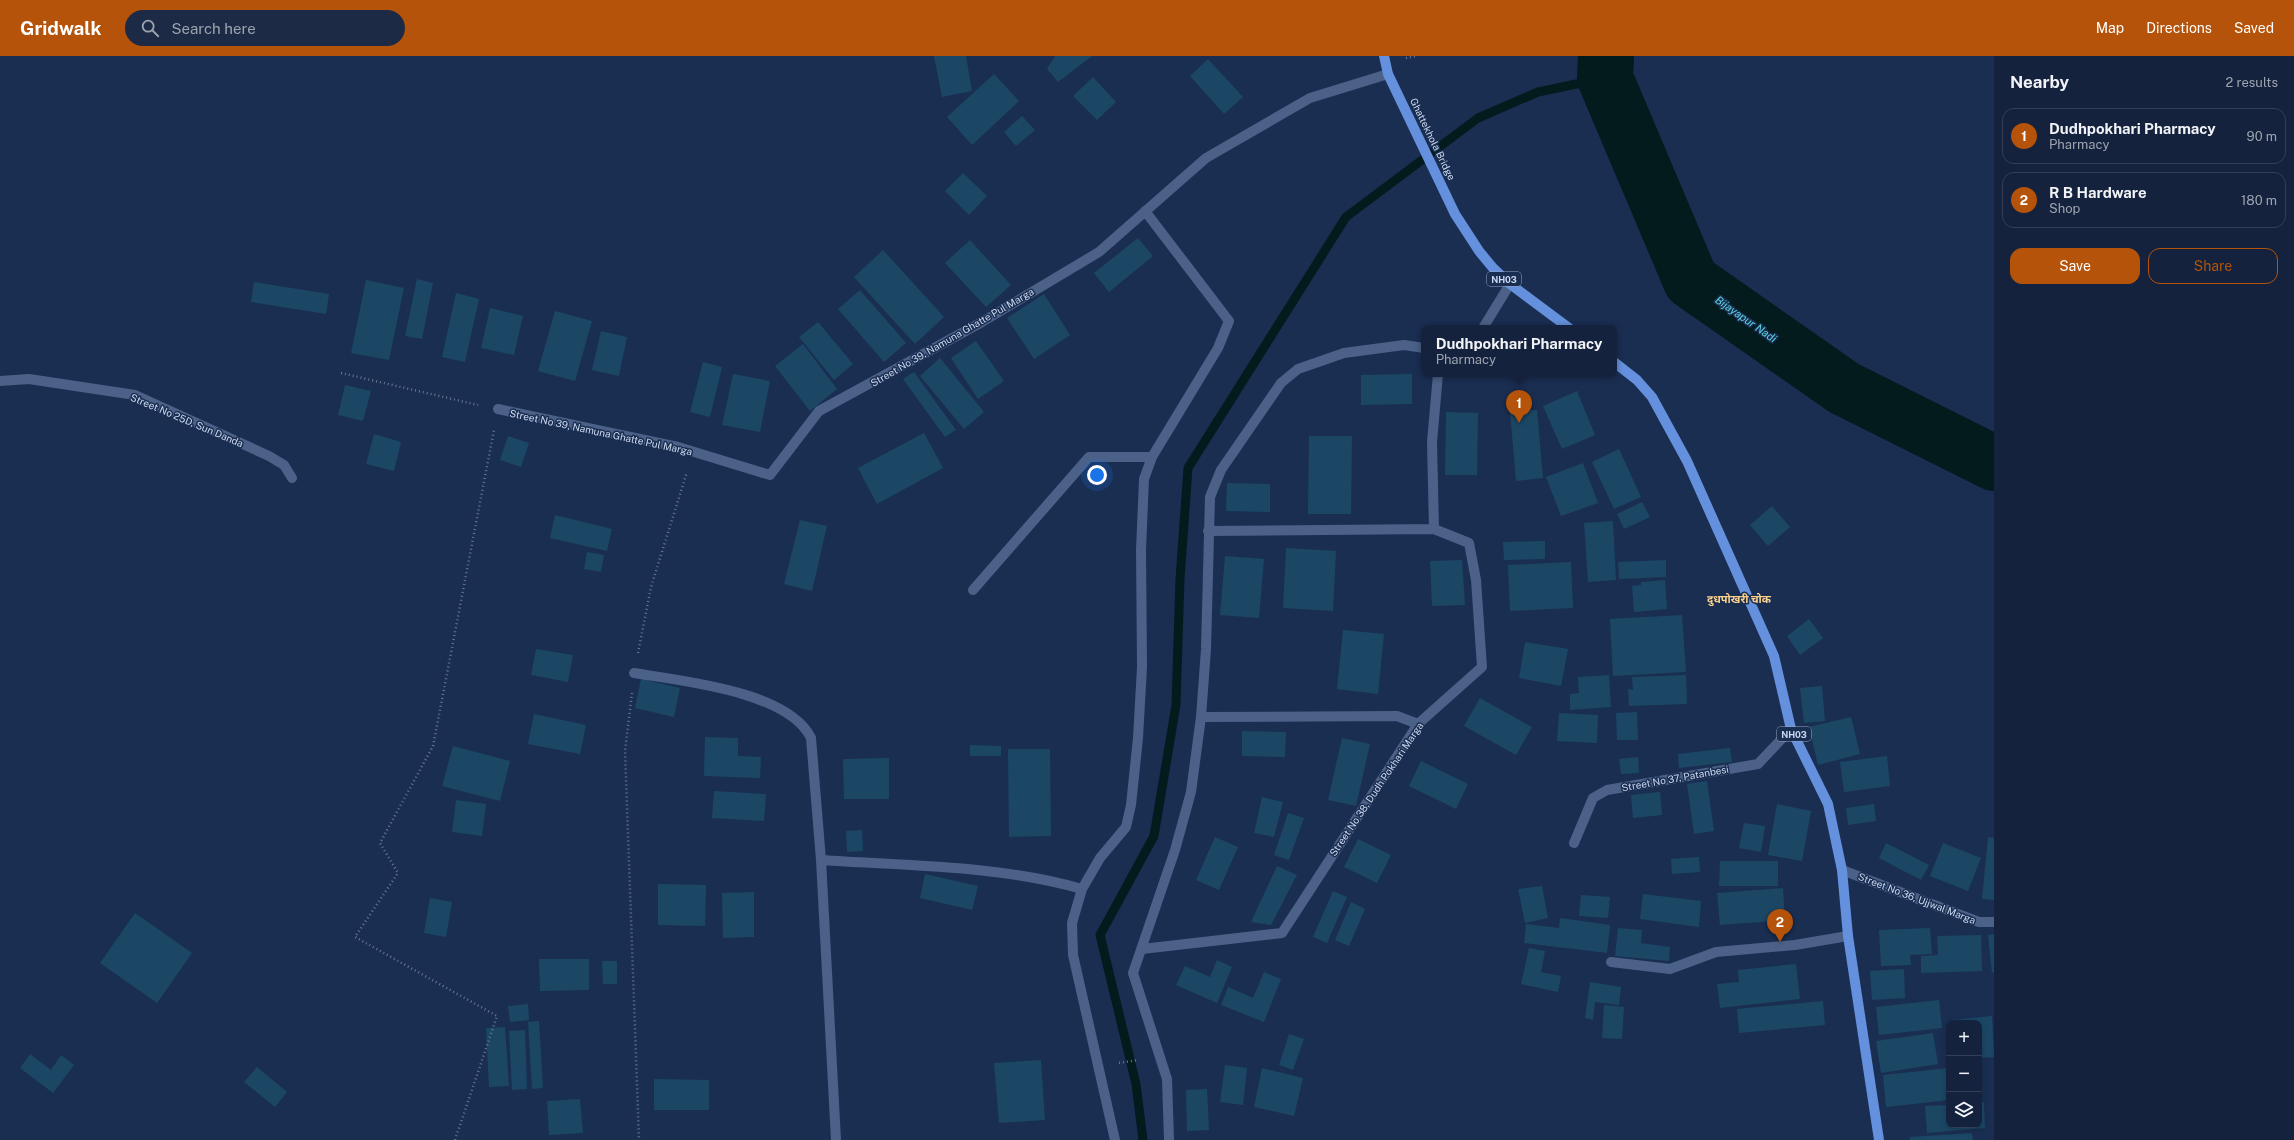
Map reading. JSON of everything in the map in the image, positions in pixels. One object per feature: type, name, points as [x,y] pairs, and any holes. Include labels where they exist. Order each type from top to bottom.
[{"type":"main road","name":"NH03","points":[[1384,56],[1388,74]]},
{"type":"main road","name":"Ghattekhola Bridge","points":[[1388,74],[1455,214],[1492,268],[1510,284]]},
{"type":"main road","name":"NH03","points":[[1510,284],[1565,325]]},
{"type":"main road","name":"NH03","points":[[1617,364],[1637,380],[1652,398],[1687,461],[1723,538],[1774,656],[1791,729],[1828,804],[1842,870],[1848,936],[1879,1140]]},
{"type":"street","name":"Street No 39, Namuna Ghatte Pul Marga","points":[[498,409],[693,452],[770,475],[819,412],[982,322],[1099,252],[1206,158],[1310,98],[1388,74]]},
{"type":"street","points":[[1115,1140],[1073,955],[1072,923],[1082,889],[1100,858],[1126,827],[1131,805],[1138,738],[1142,667],[1141,550],[1144,479],[1152,457],[1218,348],[1229,321],[1145,211]]},
{"type":"street","points":[[1486,325],[1510,284]]},
{"type":"street","points":[[1169,1140],[1167,1079],[1133,973],[1175,850],[1190,792],[1201,718],[1206,649],[1210,497],[1221,470],[1281,383],[1298,369],[1344,353],[1404,345],[1421,348]]},
{"type":"street","points":[[1208,531],[1434,529],[1432,442],[1438,377]]},
{"type":"street","name":"Street No 25D, Sun Danda","points":[[0,381],[29,379],[135,395],[269,456],[284,465],[292,478]]},
{"type":"street","points":[[973,590],[1089,457],[1152,457]]},
{"type":"street","name":"Street No 38, Dudh Pokhari Marga","points":[[1142,949],[1282,933],[1418,724],[1482,667],[1476,580],[1469,543],[1434,529]]},
{"type":"street","points":[[634,673],[717,688],[777,706],[806,728],[811,738],[821,860],[836,1140]]},
{"type":"street","points":[[1201,718],[1397,716],[1418,724]]},
{"type":"street","name":"Street No 37, Patanbesi","points":[[1574,843],[1593,798],[1607,790],[1758,764],[1791,729]]},
{"type":"street","points":[[821,860],[990,872],[1050,880],[1082,889]]},
{"type":"street","name":"Street No 36, Ujjwal Marga","points":[[1842,870],[1979,922],[1994,922]]},
{"type":"street","points":[[1611,962],[1670,969],[1716,952],[1795,945],[1848,936]]},
{"type":"path","points":[[341,373],[498,409],[433,746],[380,843],[398,873],[355,937],[497,1016],[455,1140]]},
{"type":"path","points":[[639,1140],[625,751],[634,673],[651,587],[693,452]]},
{"type":"path","points":[[1099,1066],[1160,1057]]},
{"type":"building","points":[[934,56],[966,56],[972,91],[942,97]]},
{"type":"building","points":[[1055,56],[1092,56],[1058,82],[1047,69]]},
{"type":"building","points":[[1208,59],[1243,97],[1224,114],[1190,76]]},
{"type":"building","points":[[994,74],[1019,101],[972,145],[947,117]]},
{"type":"building","points":[[1093,77],[1116,102],[1097,120],[1073,96]]},
{"type":"building","points":[[1022,116],[1035,130],[1016,146],[1004,132]]},
{"type":"building","points":[[963,173],[987,196],[969,215],[945,191]]},
{"type":"building","points":[[1138,238],[1153,256],[1109,292],[1094,273]]},
{"type":"building","points":[[970,240],[1011,285],[986,307],[945,263]]},
{"type":"building","points":[[883,250],[944,317],[915,344],[854,277]]},
{"type":"building","points":[[417,279],[433,283],[422,339],[405,336]]},
{"type":"building","points":[[366,280],[404,288],[389,360],[351,353]]},
{"type":"building","points":[[254,282],[329,294],[326,314],[251,302]]},
{"type":"building","points":[[860,290],[906,343],[884,362],[838,309]]},
{"type":"building","points":[[456,293],[479,299],[465,362],[442,357]]},
{"type":"building","points":[[1044,294],[1070,335],[1034,359],[1007,318]]},
{"type":"building","points":[[490,308],[523,316],[514,355],[481,348]]},
{"type":"building","points":[[555,311],[592,321],[575,381],[538,371]]},
{"type":"building","points":[[818,322],[853,364],[834,380],[799,337]]},
{"type":"building","points":[[601,331],[627,337],[619,376],[592,370]]},
{"type":"building","points":[[976,341],[1004,381],[978,399],[951,358]]},
{"type":"building","points":[[803,344],[837,389],[810,411],[775,366]]},
{"type":"building","points":[[940,358],[984,412],[964,429],[920,376]]},
{"type":"building","points":[[703,362],[722,367],[710,417],[690,412]]},
{"type":"building","points":[[914,372],[956,430],[945,437],[903,379]]},
{"type":"building","points":[[733,374],[770,381],[760,432],[722,425]]},
{"type":"building","points":[[1412,374],[1412,404],[1361,405],[1361,375]]},
{"type":"building","points":[[345,385],[371,391],[363,421],[338,415]]},
{"type":"building","points":[[1577,391],[1595,435],[1562,449],[1543,406]]},
{"type":"building","points":[[1537,410],[1543,478],[1516,481],[1510,412]]},
{"type":"building","points":[[1446,412],[1478,413],[1477,475],[1445,475]]},
{"type":"building","points":[[924,433],[943,468],[877,504],[858,468]]},
{"type":"building","points":[[374,434],[401,442],[394,471],[366,464]]},
{"type":"building","points":[[508,436],[529,443],[521,467],[500,460]]},
{"type":"building","points":[[1309,436],[1352,436],[1351,514],[1308,514]]},
{"type":"building","points":[[1619,449],[1641,497],[1614,509],[1592,462]]},
{"type":"building","points":[[1583,463],[1598,503],[1561,516],[1546,477]]},
{"type":"building","points":[[1227,483],[1270,484],[1270,512],[1226,511]]},
{"type":"building","points":[[1642,502],[1650,517],[1624,529],[1617,514]]},
{"type":"building","points":[[1772,506],[1790,527],[1768,546],[1750,525]]},
{"type":"building","points":[[555,515],[612,529],[607,551],[550,538]]},
{"type":"building","points":[[800,520],[827,526],[812,591],[784,584]]},
{"type":"building","points":[[1613,521],[1616,580],[1588,582],[1584,523]]},
{"type":"building","points":[[1545,541],[1545,559],[1504,560],[1503,542]]},
{"type":"building","points":[[1286,548],[1336,551],[1333,611],[1283,608]]},
{"type":"building","points":[[587,552],[604,555],[601,572],[584,569]]},
{"type":"building","points":[[1225,556],[1264,559],[1259,618],[1220,615]]},
{"type":"building","points":[[1462,560],[1465,605],[1432,606],[1430,561]]},
{"type":"building","points":[[1666,560],[1666,577],[1619,579],[1618,562]]},
{"type":"building","points":[[1571,562],[1573,608],[1510,611],[1508,565]]},
{"type":"building","points":[[1665,580],[1667,609],[1634,612],[1632,586],[1641,585],[1641,582]]},
{"type":"building","points":[[1682,615],[1686,672],[1613,676],[1610,619]]},
{"type":"building","points":[[1809,619],[1823,638],[1800,655],[1787,636]]},
{"type":"building","points":[[1343,630],[1384,634],[1378,694],[1337,689]]},
{"type":"building","points":[[1525,642],[1568,649],[1561,686],[1519,678]]},
{"type":"building","points":[[536,649],[573,655],[568,682],[531,675]]},
{"type":"building","points":[[1609,675],[1611,707],[1570,710],[1570,694],[1579,693],[1578,677]]},
{"type":"building","points":[[1686,675],[1687,704],[1629,706],[1628,689],[1633,690],[1632,677]]},
{"type":"building","points":[[641,679],[680,688],[674,717],[635,708]]},
{"type":"building","points":[[1822,686],[1825,721],[1804,723],[1800,688]]},
{"type":"building","points":[[1480,698],[1532,727],[1516,755],[1464,726]]},
{"type":"building","points":[[1637,712],[1638,740],[1617,740],[1616,713]]},
{"type":"building","points":[[1559,713],[1598,715],[1597,743],[1557,741]]},
{"type":"building","points":[[534,714],[586,725],[580,754],[528,744]]},
{"type":"building","points":[[1851,717],[1860,754],[1818,765],[1809,727]]},
{"type":"building","points":[[1242,731],[1286,732],[1285,757],[1242,756]]},
{"type":"building","points":[[705,737],[738,738],[738,756],[761,757],[760,778],[704,776]]},
{"type":"building","points":[[1342,738],[1370,744],[1356,806],[1328,800]]},
{"type":"building","points":[[970,745],[1001,746],[1001,756],[970,756]]},
{"type":"building","points":[[453,746],[510,761],[500,801],[442,786]]},
{"type":"building","points":[[1730,748],[1732,762],[1679,768],[1678,754]]},
{"type":"building","points":[[1008,749],[1050,749],[1051,836],[1009,837]]},
{"type":"building","points":[[1887,756],[1890,786],[1844,792],[1840,762]]},
{"type":"building","points":[[1638,757],[1639,773],[1621,774],[1619,759]]},
{"type":"building","points":[[889,758],[889,799],[844,799],[843,759]]},
{"type":"building","points":[[1421,761],[1468,784],[1456,809],[1409,786]]},
{"type":"building","points":[[1707,781],[1714,831],[1694,834],[1687,784]]},
{"type":"building","points":[[714,791],[766,794],[764,821],[712,818]]},
{"type":"building","points":[[1660,792],[1662,815],[1633,818],[1631,795]]},
{"type":"building","points":[[1262,797],[1283,802],[1274,837],[1254,833]]},
{"type":"building","points":[[456,800],[486,804],[482,836],[452,832]]},
{"type":"building","points":[[1777,804],[1811,811],[1802,861],[1768,855]]},
{"type":"building","points":[[1874,804],[1876,821],[1848,825],[1846,808]]},
{"type":"building","points":[[1288,813],[1304,818],[1289,860],[1274,855]]},
{"type":"building","points":[[1744,823],[1765,826],[1761,852],[1739,848]]},
{"type":"building","points":[[862,830],[863,851],[847,852],[846,831]]},
{"type":"building","points":[[1215,837],[1238,847],[1219,890],[1196,880]]},
{"type":"building","points":[[1988,837],[1994,838],[1994,900],[1982,899]]},
{"type":"building","points":[[1358,839],[1391,855],[1377,883],[1344,867]]},
{"type":"building","points":[[1886,843],[1929,865],[1921,880],[1879,858]]},
{"type":"building","points":[[1943,843],[1981,858],[1968,891],[1930,876]]},
{"type":"building","points":[[1699,857],[1700,872],[1672,874],[1671,859]]},
{"type":"building","points":[[1720,861],[1778,861],[1778,886],[1719,886]]},
{"type":"building","points":[[1277,866],[1297,875],[1271,925],[1251,922]]},
{"type":"building","points":[[925,874],[978,886],[972,910],[920,898]]},
{"type":"building","points":[[658,884],[706,885],[705,926],[658,925]]},
{"type":"building","points":[[1542,886],[1548,918],[1525,923],[1518,889]]},
{"type":"building","points":[[1783,888],[1785,920],[1720,925],[1717,893]]},
{"type":"building","points":[[1333,891],[1347,897],[1327,943],[1313,937]]},
{"type":"building","points":[[754,892],[754,937],[723,938],[722,893]]},
{"type":"building","points":[[1643,894],[1701,901],[1699,927],[1640,919]]},
{"type":"building","points":[[1581,895],[1610,897],[1608,918],[1579,916]]},
{"type":"building","points":[[430,898],[452,902],[446,937],[424,933]]},
{"type":"building","points":[[1351,902],[1365,909],[1349,946],[1335,940]]},
{"type":"building","points":[[135,913],[192,953],[157,1003],[100,963]]},
{"type":"building","points":[[1560,918],[1610,925],[1607,953],[1524,943],[1526,924],[1559,928]]},
{"type":"building","points":[[1618,928],[1642,930],[1641,943],[1670,947],[1669,961],[1615,956]]},
{"type":"building","points":[[1930,928],[1932,954],[1910,955],[1911,965],[1881,966],[1879,930]]},
{"type":"building","points":[[1994,934],[1994,972],[1992,973],[1988,935]]},
{"type":"building","points":[[1981,935],[1982,971],[1921,973],[1921,956],[1938,955],[1937,936]]},
{"type":"building","points":[[1529,948],[1545,951],[1541,972],[1561,976],[1558,992],[1521,984]]},
{"type":"building","points":[[539,959],[589,959],[589,990],[540,991]]},
{"type":"building","points":[[1217,960],[1232,967],[1217,1003],[1176,985],[1185,966],[1210,977]]},
{"type":"building","points":[[602,961],[617,961],[617,984],[603,984]]},
{"type":"building","points":[[1796,964],[1800,999],[1720,1008],[1717,984],[1739,982],[1738,970]]},
{"type":"building","points":[[1904,969],[1905,998],[1872,1000],[1870,971]]},
{"type":"building","points":[[1264,972],[1281,979],[1264,1022],[1221,1005],[1228,987],[1253,998]]},
{"type":"building","points":[[1590,982],[1621,987],[1619,1005],[1595,1002],[1593,1020],[1585,1018]]},
{"type":"building","points":[[1939,1000],[1942,1028],[1879,1035],[1876,1007]]},
{"type":"building","points":[[1823,1001],[1825,1025],[1739,1033],[1737,1009]]},
{"type":"building","points":[[528,1004],[529,1020],[510,1022],[508,1006]]},
{"type":"building","points":[[1604,1005],[1624,1007],[1622,1039],[1602,1038]]},
{"type":"building","points":[[1992,1016],[1994,1057],[1982,1058],[1982,1020],[1952,1020]]},
{"type":"building","points":[[539,1021],[543,1088],[532,1089],[528,1022]]},
{"type":"building","points":[[505,1027],[509,1086],[489,1087],[486,1028]]},
{"type":"building","points":[[525,1030],[527,1089],[512,1090],[509,1031]]},
{"type":"building","points":[[1933,1033],[1938,1064],[1881,1073],[1876,1041]]},
{"type":"building","points":[[1289,1034],[1304,1039],[1293,1070],[1279,1065]]},
{"type":"building","points":[[30,1054],[51,1070],[61,1055],[74,1065],[53,1093],[20,1068]]},
{"type":"building","points":[[1041,1060],[1045,1120],[999,1123],[994,1063]]},
{"type":"building","points":[[1225,1065],[1247,1068],[1243,1105],[1220,1102]]},
{"type":"building","points":[[257,1067],[287,1092],[275,1107],[244,1082]]},
{"type":"building","points":[[1262,1068],[1303,1078],[1294,1116],[1254,1107]]},
{"type":"building","points":[[1946,1068],[1946,1100],[1886,1107],[1883,1075]]},
{"type":"building","points":[[654,1079],[709,1080],[709,1110],[654,1110]]},
{"type":"building","points":[[1207,1089],[1209,1130],[1187,1131],[1186,1090]]},
{"type":"building","points":[[580,1099],[583,1133],[549,1135],[547,1101]]},
{"type":"building","points":[[1982,1102],[1984,1102],[1985,1128],[1927,1133],[1925,1106],[1946,1105],[1946,1128],[1982,1128]]},
{"type":"building","points":[[1972,1133],[1973,1140],[1910,1140],[1910,1137]]},
{"type":"waterway","name":"Bijayapur Nadi","points":[[1606,56],[1605,78],[1691,281],[1844,388],[1994,463]]},
{"type":"waterway","points":[[1143,1140],[1136,1084],[1100,935],[1154,836],[1176,705],[1180,579],[1188,468],[1346,217],[1478,118],[1538,92],[1605,78]]},
{"type":"place","name":"Dudhpokhari Pharmacy","points":[[1519,423]]},
{"type":"place","name":"R B Hardware","points":[[1780,942]]},
{"type":"district","name":"दुधपोखरी चोक","points":[[1739,599]]}]
